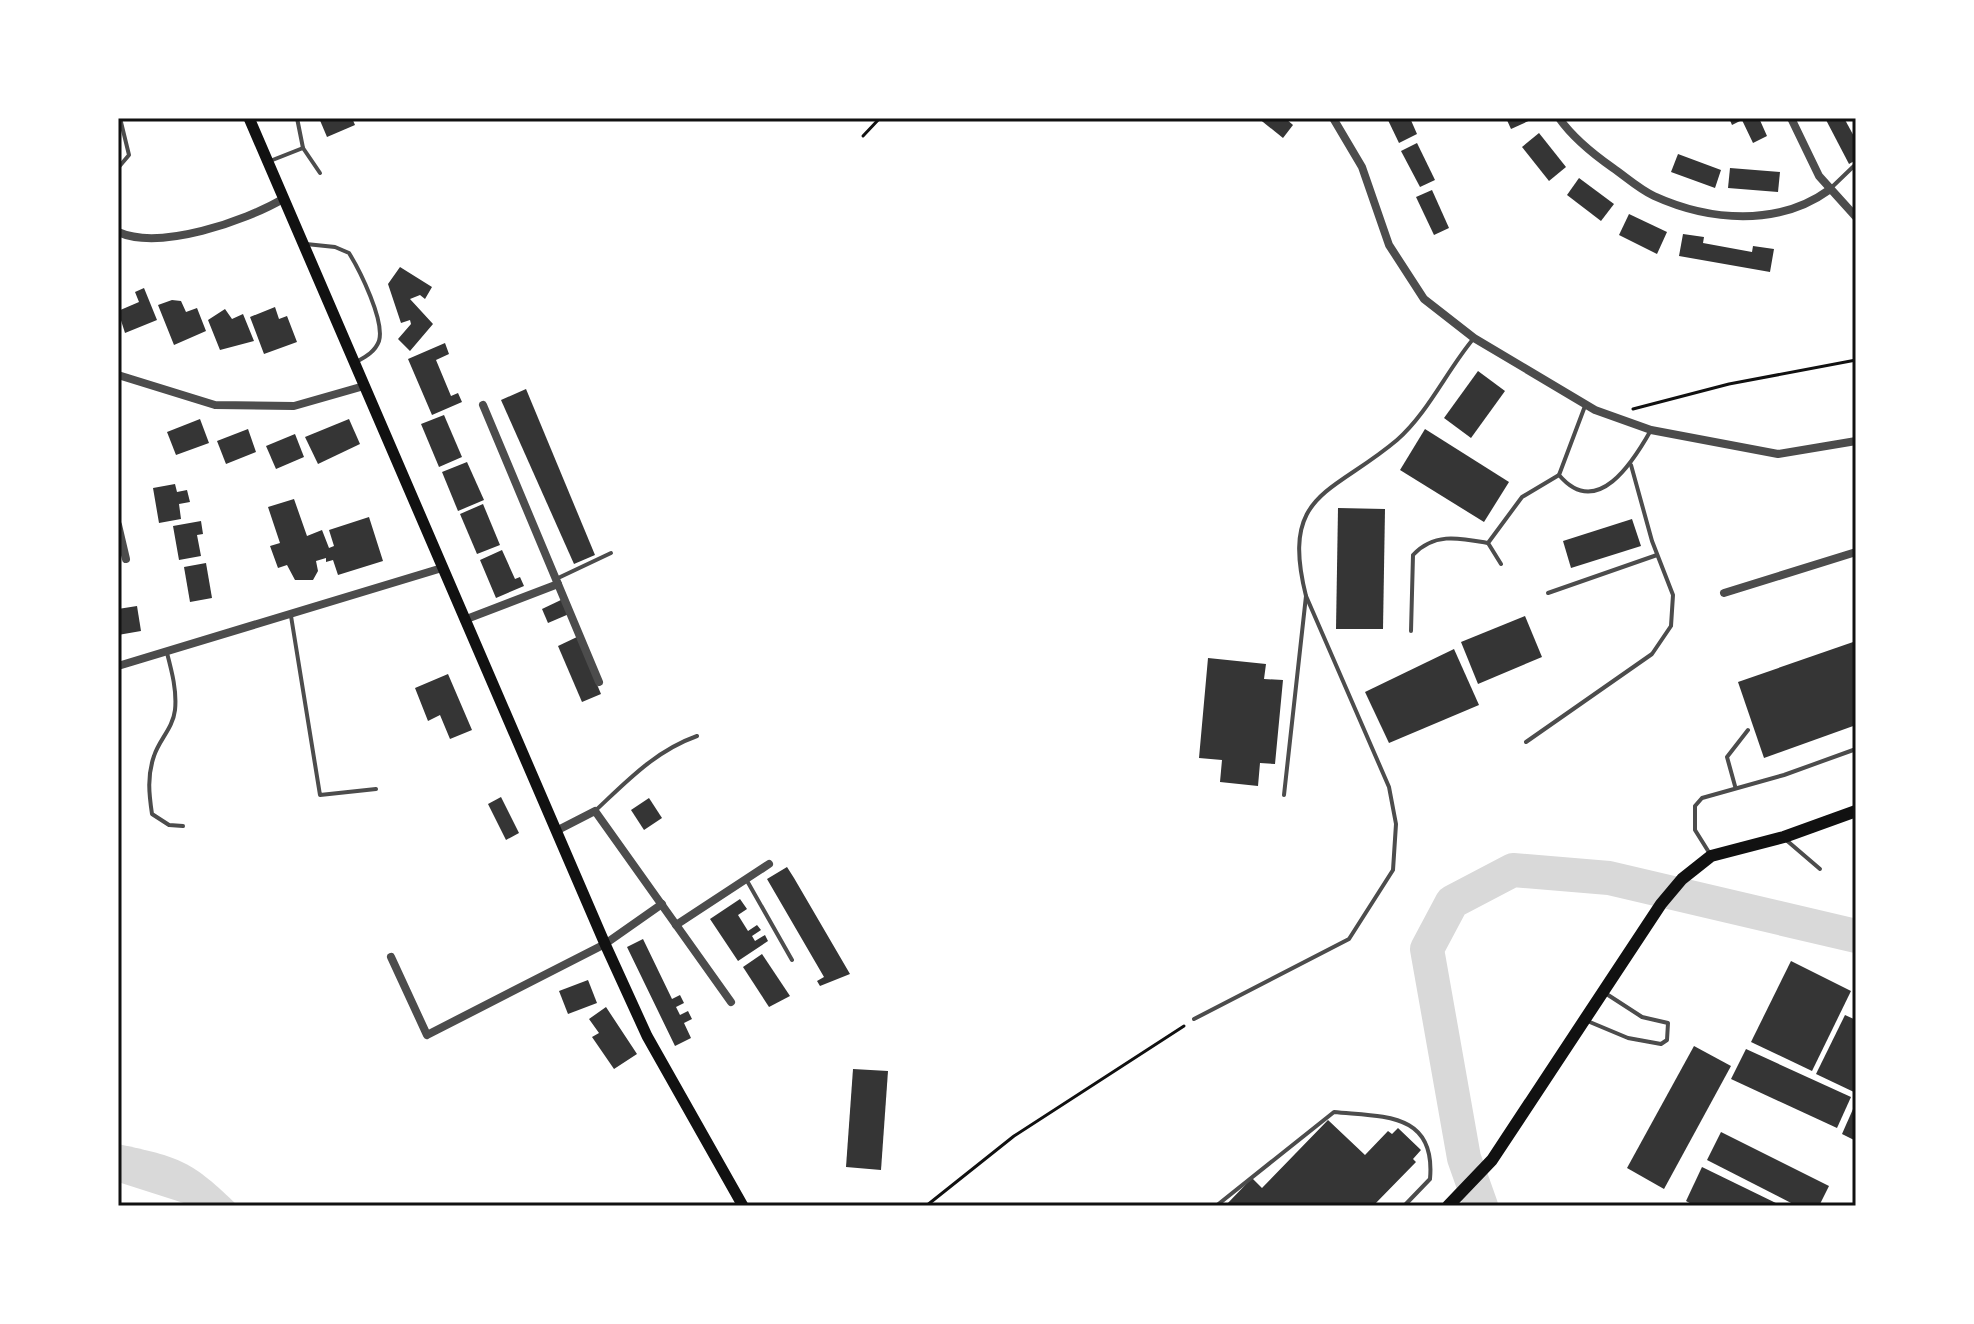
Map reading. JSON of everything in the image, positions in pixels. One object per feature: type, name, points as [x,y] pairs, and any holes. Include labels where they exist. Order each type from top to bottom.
[{"type":"main road","points":[[249,118],[605,944],[647,1036],[743,1206]]},
{"type":"main road","points":[[1448,1206],[1492,1160],[1661,904],[1682,879],[1711,856],[1784,837],[1856,811]]},
{"type":"street","points":[[1333,118],[1362,167],[1389,245],[1424,299],[1473,337],[1586,405],[1651,430],[1778,454],[1856,441]]},
{"type":"street","points":[[1559,118],[1596,156],[1653,195],[1706,212],[1741,218],[1776,214],[1815,200],[1829,190]]},
{"type":"street","points":[[1791,118],[1819,176],[1856,217]]},
{"type":"street","points":[[118,232],[134,239],[154,239],[252,217],[283,199]]},
{"type":"street","points":[[118,375],[215,405],[294,406],[364,386]]},
{"type":"street","points":[[483,405],[599,682]]},
{"type":"street","points":[[118,525],[126,559]]},
{"type":"street","points":[[1724,593],[1856,552]]},
{"type":"street","points":[[118,666],[442,568]]},
{"type":"street","points":[[464,620],[557,582]]},
{"type":"street","points":[[556,831],[595,811],[731,1002]]},
{"type":"street","points":[[676,925],[769,864]]},
{"type":"street","points":[[391,957],[427,1035],[605,944],[662,904]]},
{"type":"lane","points":[[118,168],[129,155],[120,118]]},
{"type":"lane","points":[[297,118],[303,148],[320,173]]},
{"type":"lane","points":[[268,162],[303,148]]},
{"type":"lane","points":[[1829,190],[1856,164]]},
{"type":"lane","points":[[302,243],[345,250],[354,260],[373,305],[380,333],[372,352],[354,364]]},
{"type":"lane","points":[[1194,1019],[1349,939],[1393,870],[1396,824],[1389,787],[1306,596],[1299,567],[1299,531],[1308,512],[1327,487],[1398,439],[1473,337]]},
{"type":"lane","points":[[1488,543],[1522,497],[1559,475],[1586,405]]},
{"type":"lane","points":[[1559,475],[1568,486],[1588,491],[1606,487],[1631,465],[1651,430]]},
{"type":"lane","points":[[1526,742],[1652,654],[1671,626],[1673,595],[1657,555],[1631,465]]},
{"type":"lane","points":[[1411,631],[1413,555],[1423,544],[1440,538],[1488,543]]},
{"type":"lane","points":[[1488,543],[1501,564]]},
{"type":"lane","points":[[557,582],[611,553]]},
{"type":"lane","points":[[1548,593],[1657,555]]},
{"type":"lane","points":[[1284,795],[1306,596]]},
{"type":"lane","points":[[290,613],[320,795],[376,789]]},
{"type":"lane","points":[[167,651],[174,684],[175,713],[166,737],[154,754],[148,785],[152,814],[169,825],[183,826]]},
{"type":"lane","points":[[1735,786],[1727,757],[1748,730]]},
{"type":"lane","points":[[595,811],[641,767],[677,743],[697,736]]},
{"type":"lane","points":[[1711,856],[1695,830],[1695,806],[1702,798],[1735,786],[1784,775],[1856,749]]},
{"type":"lane","points":[[1784,837],[1820,869]]},
{"type":"lane","points":[[746,879],[792,960]]},
{"type":"lane","points":[[1585,1020],[1628,1038],[1661,1044],[1667,1040],[1668,1023],[1642,1017],[1603,992]]},
{"type":"lane","points":[[1216,1206],[1334,1112],[1403,1119],[1421,1136],[1429,1149],[1430,1179],[1404,1206]]},
{"type":"path","points":[[863,136],[880,118]]},
{"type":"path","points":[[1609,415],[1729,384],[1856,360]]},
{"type":"path","points":[[926,1206],[1014,1136],[1194,1019]]},
{"type":"shaded area","points":[[118,1144],[184,1163],[209,1179],[238,1206],[193,1206],[118,1182]]},
{"type":"building","points":[[319,118],[352,118],[355,125],[327,137]]},
{"type":"building","points":[[1258,118],[1285,118],[1293,125],[1283,138]]},
{"type":"building","points":[[1387,118],[1410,118],[1417,134],[1399,143]]},
{"type":"building","points":[[1506,118],[1535,118],[1511,129]]},
{"type":"building","points":[[1729,118],[1759,118],[1767,136],[1753,143],[1742,120],[1732,125]]},
{"type":"building","points":[[1825,118],[1844,118],[1856,140],[1856,160],[1849,164]]},
{"type":"building","points":[[1539,133],[1566,167],[1549,181],[1522,147]]},
{"type":"building","points":[[1417,143],[1435,180],[1420,187],[1401,151]]},
{"type":"building","points":[[1678,154],[1721,170],[1715,188],[1671,172]]},
{"type":"building","points":[[1730,168],[1780,172],[1778,192],[1728,188]]},
{"type":"building","points":[[1579,178],[1614,204],[1601,221],[1567,195]]},
{"type":"building","points":[[1432,190],[1449,228],[1434,235],[1416,197]]},
{"type":"building","points":[[1629,214],[1667,232],[1657,254],[1619,235]]},
{"type":"building","points":[[1683,234],[1704,237],[1703,243],[1752,252],[1753,246],[1774,249],[1770,272],[1679,256]]},
{"type":"building","points":[[400,267],[432,287],[425,299],[420,295],[410,299],[433,324],[410,351],[398,339],[411,324],[410,320],[401,323],[388,284]]},
{"type":"building","points":[[144,288],[157,320],[125,333],[118,311],[139,302],[135,292]]},
{"type":"building","points":[[172,300],[181,301],[186,312],[197,308],[206,331],[174,345],[158,305]]},
{"type":"building","points":[[275,307],[279,319],[287,316],[297,342],[264,354],[250,317]]},
{"type":"building","points":[[225,309],[232,319],[243,314],[254,341],[220,350],[208,320]]},
{"type":"building","points":[[445,343],[449,354],[436,360],[451,396],[458,393],[462,402],[432,415],[408,359]]},
{"type":"building","points":[[1478,371],[1505,391],[1471,438],[1444,418]]},
{"type":"building","points":[[526,389],[595,555],[574,564],[501,400]]},
{"type":"building","points":[[444,415],[462,457],[439,467],[421,424]]},
{"type":"building","points":[[200,419],[209,443],[176,455],[167,432]]},
{"type":"building","points":[[349,419],[360,444],[318,464],[305,437]]},
{"type":"building","points":[[248,429],[256,452],[226,464],[217,441]]},
{"type":"building","points":[[1425,429],[1509,482],[1484,522],[1400,470]]},
{"type":"building","points":[[295,434],[304,457],[276,469],[266,446]]},
{"type":"building","points":[[467,462],[484,500],[458,511],[442,472]]},
{"type":"building","points":[[175,484],[177,492],[187,490],[190,502],[179,504],[181,519],[159,523],[153,488]]},
{"type":"building","points":[[294,499],[307,536],[322,530],[329,548],[334,546],[329,530],[369,517],[383,561],[338,575],[333,560],[326,562],[326,558],[316,561],[318,571],[313,580],[295,580],[287,565],[278,568],[270,546],[280,543],[268,507]]},
{"type":"building","points":[[483,504],[500,545],[477,554],[460,514]]},
{"type":"building","points":[[1338,508],[1385,509],[1383,629],[1336,629]]},
{"type":"building","points":[[1632,519],[1641,546],[1571,568],[1563,541]]},
{"type":"building","points":[[201,521],[203,534],[197,535],[201,556],[179,560],[173,526]]},
{"type":"building","points":[[502,550],[515,579],[520,577],[524,586],[496,598],[480,560]]},
{"type":"building","points":[[206,563],[212,598],[190,602],[184,567]]},
{"type":"building","points":[[563,599],[569,614],[548,623],[542,609]]},
{"type":"building","points":[[137,606],[141,631],[118,635],[118,609]]},
{"type":"building","points":[[1525,616],[1542,657],[1478,684],[1461,642]]},
{"type":"building","points":[[577,637],[601,694],[582,702],[558,646]]},
{"type":"building","points":[[1856,641],[1856,725],[1764,758],[1738,682]]},
{"type":"building","points":[[1454,649],[1479,705],[1389,743],[1365,692]]},
{"type":"building","points":[[1208,658],[1266,664],[1264,679],[1283,680],[1275,764],[1260,763],[1258,786],[1220,782],[1222,760],[1199,758]]},
{"type":"building","points":[[448,674],[472,730],[450,739],[440,715],[428,721],[415,688]]},
{"type":"building","points":[[501,797],[519,833],[506,840],[488,804]]},
{"type":"building","points":[[649,798],[662,818],[644,830],[631,810]]},
{"type":"building","points":[[787,867],[850,974],[820,986],[817,981],[824,977],[767,879]]},
{"type":"building","points":[[740,899],[747,909],[738,915],[748,931],[757,925],[761,930],[752,936],[755,941],[765,935],[768,941],[738,961],[710,919]]},
{"type":"building","points":[[643,939],[672,999],[680,995],[684,1003],[676,1007],[680,1015],[688,1011],[692,1019],[684,1023],[691,1038],[675,1046],[627,947]]},
{"type":"building","points":[[762,954],[790,996],[769,1007],[743,967]]},
{"type":"building","points":[[1791,961],[1851,991],[1812,1071],[1751,1042]]},
{"type":"building","points":[[588,980],[597,1003],[568,1014],[559,991]]},
{"type":"building","points":[[606,1007],[637,1054],[614,1069],[592,1037],[599,1033],[589,1019]]},
{"type":"building","points":[[1845,1015],[1856,1020],[1856,1093],[1816,1074]]},
{"type":"building","points":[[1694,1046],[1731,1066],[1664,1189],[1627,1168]]},
{"type":"building","points":[[1746,1049],[1851,1097],[1837,1128],[1731,1079]]},
{"type":"building","points":[[853,1069],[888,1071],[881,1170],[846,1167]]},
{"type":"building","points":[[1853,1109],[1856,1111],[1856,1141],[1842,1134]]},
{"type":"building","points":[[1328,1120],[1365,1155],[1388,1131],[1392,1134],[1398,1128],[1421,1150],[1413,1159],[1416,1162],[1373,1206],[1225,1206],[1252,1178],[1262,1188]]},
{"type":"building","points":[[1721,1132],[1829,1186],[1819,1206],[1797,1206],[1707,1160]]},
{"type":"building","points":[[1702,1167],[1782,1206],[1695,1206],[1686,1201]]},
{"type":"waterway","points":[[1481,1206],[1464,1158],[1427,949],[1452,902],[1513,870],[1609,878],[1856,936]]}]
